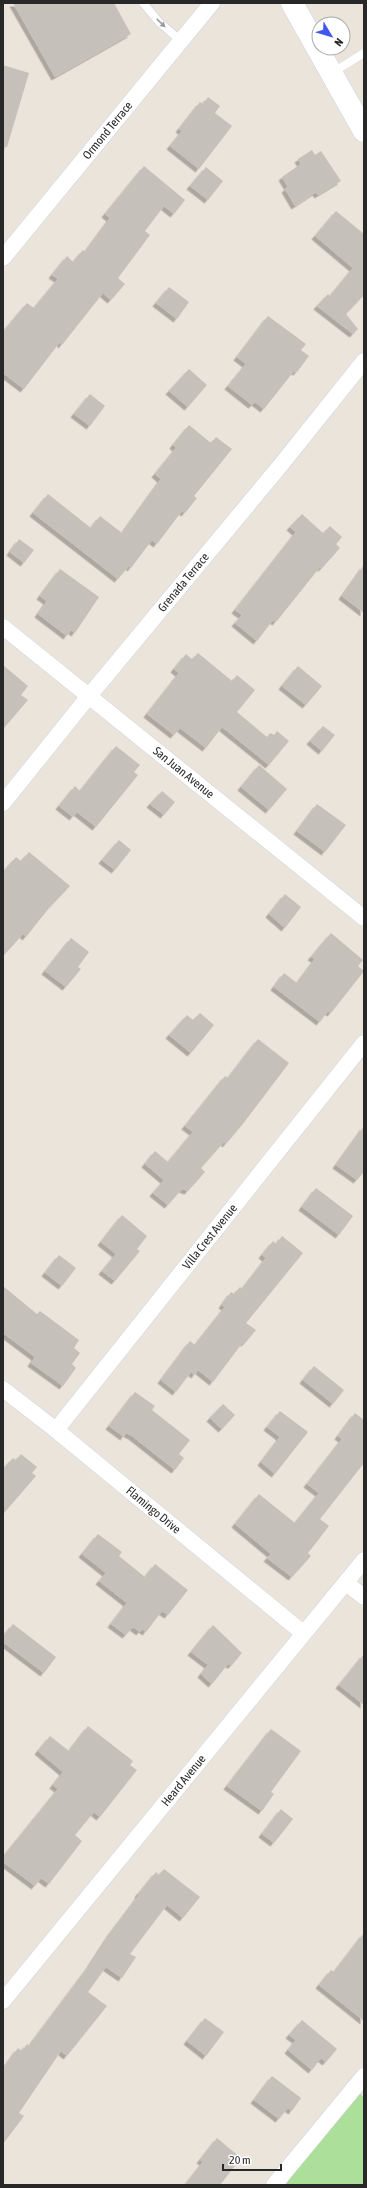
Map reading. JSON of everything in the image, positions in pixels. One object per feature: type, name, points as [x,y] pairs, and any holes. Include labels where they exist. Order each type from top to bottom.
[{"type":"street","name":"Ormond Terrace","points":[[3,258],[212,3]]},
{"type":"street","points":[[292,3],[364,131]]},
{"type":"street","name":"Grenada Terrace","points":[[3,803],[89,696],[280,466],[364,361]]},
{"type":"street","name":"San Juan Avenue","points":[[3,627],[364,918]]},
{"type":"street","name":"Villa Crest Avenue","points":[[56,1430],[364,1043]]},
{"type":"street","name":"Flamingo Drive","points":[[3,1389],[56,1430],[303,1633]]},
{"type":"street","name":"Heard Avenue","points":[[3,2000],[364,1560]]},
{"type":"street","points":[[346,1582],[364,1597]]},
{"type":"street","points":[[274,2185],[364,2076]]},
{"type":"lane","points":[[143,3],[159,22],[181,41]]},
{"type":"lane","points":[[332,73],[364,53]]},
{"type":"green space","points":[[355,2090],[364,2097],[364,2185],[280,2185]]},
{"type":"building","points":[[13,3],[114,3],[131,34],[55,77]]},
{"type":"building","points":[[3,65],[29,73],[7,147],[3,147]]},
{"type":"building","points":[[208,97],[220,106],[215,113],[232,126],[199,169],[170,146],[182,131],[179,129],[200,102],[203,104]]},
{"type":"building","points":[[312,150],[315,155],[321,151],[341,181],[318,195],[316,192],[295,206],[285,189],[288,187],[282,177],[301,164],[298,159]]},
{"type":"building","points":[[144,166],[185,200],[174,214],[164,206],[145,231],[150,235],[118,278],[125,284],[111,300],[103,293],[62,345],[60,342],[24,389],[3,373],[3,332],[27,303],[34,308],[58,279],[52,275],[67,256],[73,262],[83,250],[85,252],[110,218],[105,214]]},
{"type":"building","points":[[206,167],[223,181],[208,200],[190,186]]},
{"type":"building","points":[[336,211],[364,234],[364,295],[346,314],[358,329],[353,334],[317,306],[328,294],[330,296],[353,268],[315,236]]},
{"type":"building","points":[[169,287],[189,302],[177,319],[156,303]]},
{"type":"building","points":[[268,316],[306,344],[301,350],[309,356],[297,372],[294,371],[264,409],[255,402],[252,405],[228,386],[246,364],[237,357]]},
{"type":"building","points":[[189,369],[207,385],[188,407],[169,391]]},
{"type":"building","points":[[90,394],[105,406],[90,426],[74,414]]},
{"type":"building","points":[[189,425],[211,443],[216,437],[232,449],[194,496],[197,498],[185,513],[182,511],[157,544],[152,540],[131,568],[129,566],[118,579],[33,513],[48,494],[91,528],[100,516],[122,533],[161,479],[155,474],[176,448],[173,445]]},
{"type":"building","points":[[302,514],[323,533],[330,526],[342,537],[336,544],[340,548],[322,568],[320,567],[276,622],[273,620],[257,641],[235,623],[242,615],[235,610],[296,532],[290,527]]},
{"type":"building","points":[[19,539],[34,550],[24,563],[10,552]]},
{"type":"building","points":[[364,565],[364,613],[342,596]]},
{"type":"building","points":[[60,569],[99,597],[75,633],[71,630],[67,636],[38,614],[47,601],[40,596]]},
{"type":"building","points":[[198,653],[232,681],[237,675],[255,690],[237,712],[267,737],[270,733],[274,735],[277,731],[289,741],[269,765],[222,727],[206,748],[180,728],[174,735],[147,714],[179,673],[174,669],[186,654],[192,659]]},
{"type":"building","points":[[3,665],[28,686],[21,695],[28,700],[3,729]]},
{"type":"building","points":[[298,666],[322,686],[306,705],[282,686]]},
{"type":"building","points":[[323,726],[335,735],[322,751],[310,741]]},
{"type":"building","points":[[116,746],[140,765],[134,772],[138,775],[96,827],[77,812],[73,817],[59,806],[75,786],[80,791]]},
{"type":"building","points":[[259,765],[287,789],[269,810],[241,787]]},
{"type":"building","points":[[162,791],[175,802],[164,815],[150,804]]},
{"type":"building","points":[[317,804],[346,825],[325,852],[297,831]]},
{"type":"building","points":[[119,840],[131,850],[115,870],[102,860]]},
{"type":"building","points":[[29,852],[70,886],[49,908],[26,937],[23,934],[3,956],[3,872],[16,857],[21,861]]},
{"type":"building","points":[[285,894],[301,907],[285,928],[269,914]]},
{"type":"building","points":[[331,933],[363,960],[358,966],[364,971],[331,1013],[328,1011],[320,1022],[274,987],[284,973],[297,983],[315,959],[311,957]]},
{"type":"building","points":[[71,938],[89,952],[78,967],[81,969],[66,987],[45,971]]},
{"type":"building","points":[[200,1013],[214,1025],[191,1053],[169,1035],[187,1015],[193,1020]]},
{"type":"building","points":[[258,1039],[289,1063],[242,1125],[226,1144],[224,1142],[201,1168],[205,1172],[188,1191],[182,1189],[168,1205],[153,1193],[164,1180],[145,1164],[155,1151],[168,1162],[193,1132],[185,1126],[225,1076],[228,1078]]},
{"type":"building","points":[[364,1126],[364,1172],[357,1180],[336,1165]]},
{"type":"building","points":[[316,1188],[353,1216],[339,1235],[302,1207]]},
{"type":"building","points":[[122,1215],[147,1236],[137,1249],[140,1251],[115,1281],[102,1271],[116,1254],[101,1242]]},
{"type":"building","points":[[282,1236],[303,1253],[246,1323],[256,1330],[245,1343],[243,1342],[213,1382],[198,1370],[195,1375],[191,1372],[176,1392],[161,1380],[190,1341],[195,1345],[225,1307],[222,1305],[231,1292],[234,1294],[240,1287],[242,1289],[266,1258],[262,1255],[273,1241],[276,1244]]},
{"type":"building","points":[[59,1255],[76,1268],[62,1286],[45,1273]]},
{"type":"building","points":[[3,1286],[37,1314],[40,1311],[79,1340],[74,1348],[80,1353],[72,1364],[76,1368],[63,1386],[31,1363],[35,1357],[3,1333]]},
{"type":"building","points":[[314,1366],[344,1390],[333,1404],[303,1380]]},
{"type":"building","points":[[135,1392],[155,1406],[152,1410],[190,1440],[179,1454],[184,1458],[175,1470],[132,1436],[126,1433],[124,1437],[109,1426]]},
{"type":"building","points":[[223,1404],[235,1415],[222,1429],[210,1418]]},
{"type":"building","points":[[280,1411],[308,1432],[275,1474],[261,1462],[280,1437],[267,1427]]},
{"type":"building","points":[[355,1413],[364,1420],[364,1463],[320,1519],[329,1526],[308,1553],[311,1556],[292,1577],[267,1558],[271,1554],[235,1524],[259,1494],[295,1523],[319,1493],[307,1484],[342,1439],[338,1436]]},
{"type":"building","points":[[21,1454],[37,1467],[32,1473],[36,1476],[3,1514],[3,1469],[13,1458],[16,1460]]},
{"type":"building","points":[[98,1534],[122,1552],[119,1556],[145,1577],[155,1564],[188,1590],[168,1615],[162,1611],[146,1632],[142,1629],[140,1632],[133,1627],[126,1635],[111,1624],[127,1603],[99,1581],[106,1573],[82,1554]]},
{"type":"building","points":[[13,1624],[56,1657],[44,1673],[3,1642],[3,1637]]},
{"type":"building","points":[[213,1625],[242,1653],[232,1665],[228,1664],[212,1684],[201,1674],[208,1665],[191,1652]]},
{"type":"building","points":[[364,1654],[364,1705],[339,1685]]},
{"type":"building","points":[[88,1726],[133,1761],[130,1765],[137,1770],[100,1817],[94,1812],[75,1835],[82,1841],[49,1884],[41,1878],[35,1886],[3,1862],[3,1857],[58,1789],[53,1785],[63,1772],[38,1751],[50,1736],[69,1751]]},
{"type":"building","points":[[271,1729],[301,1751],[271,1792],[274,1794],[262,1811],[227,1786]]},
{"type":"building","points":[[281,1809],[293,1819],[274,1843],[262,1834]]},
{"type":"building","points":[[164,1869],[200,1897],[183,1918],[167,1905],[130,1954],[136,1957],[122,1978],[106,1967],[88,1992],[107,2006],[67,2056],[61,2051],[19,2113],[24,2116],[3,2144],[3,2069],[18,2048],[22,2051],[27,2044],[29,2046],[89,1966],[111,1932],[139,1895],[138,1894],[156,1872],[159,1875]]},
{"type":"building","points":[[364,1933],[364,2021],[319,1985],[331,1970],[334,1972]]},
{"type":"building","points":[[205,2018],[224,2032],[206,2056],[187,2041]]},
{"type":"building","points":[[302,2020],[337,2049],[326,2062],[321,2058],[312,2070],[288,2050],[296,2040],[289,2035]]},
{"type":"building","points":[[272,2076],[301,2098],[292,2111],[288,2108],[279,2119],[254,2100]]},
{"type":"building","points":[[217,2138],[241,2158],[220,2185],[185,2185],[203,2162],[200,2160]]}]
